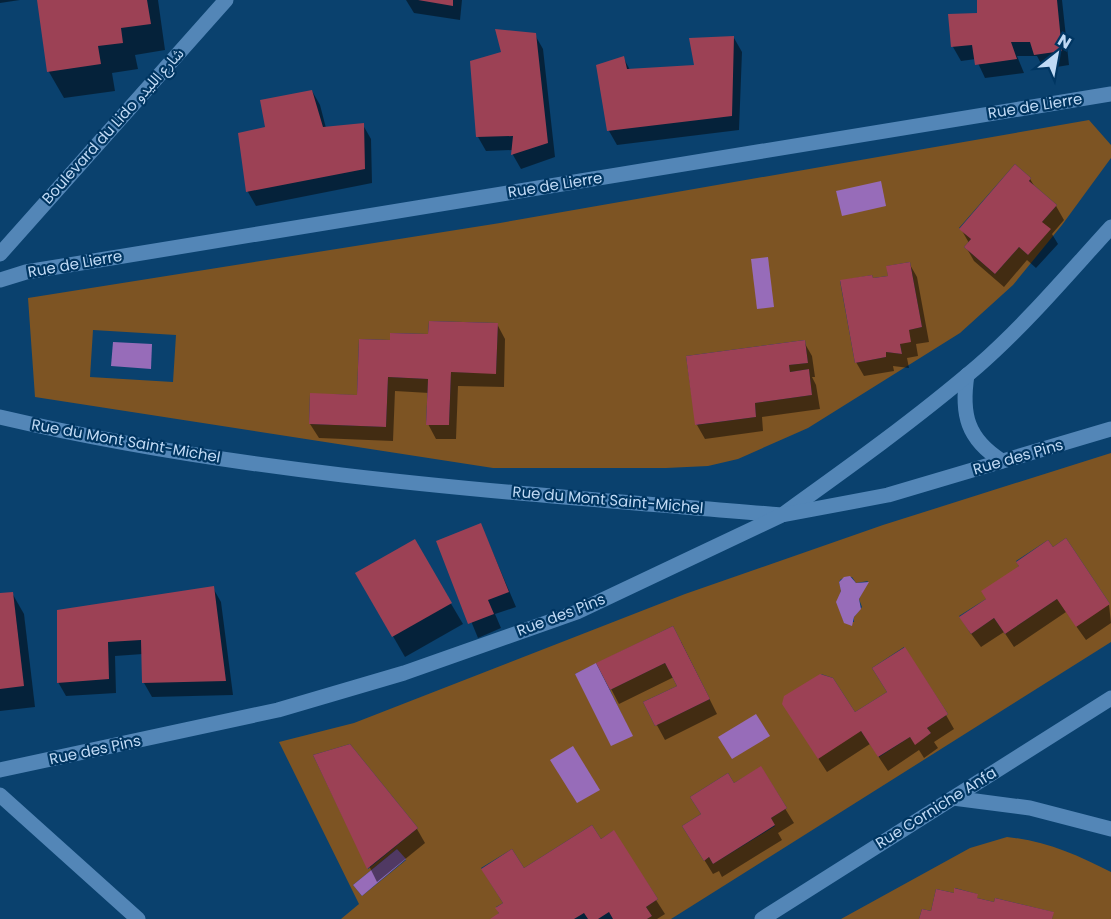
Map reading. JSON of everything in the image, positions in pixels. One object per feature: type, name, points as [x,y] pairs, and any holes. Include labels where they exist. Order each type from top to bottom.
[{"type":"street","name":"Boulevard du Lido شارع الليدو","points":[[0,254],[226,0]]},
{"type":"street","name":"Rue de Lierre","points":[[0,280],[26,272],[1111,94]]},
{"type":"street","points":[[782,515],[904,427],[967,375],[1036,309],[1111,227]]},
{"type":"street","points":[[967,375],[964,413],[979,442],[1002,461]]},
{"type":"street","name":"Rue du Mont Saint-Michel","points":[[0,417],[181,452],[308,472],[782,515]]},
{"type":"street","name":"Rue des Pins","points":[[0,770],[278,710],[404,672],[577,612],[782,515],[888,495],[1111,429]]},
{"type":"street","name":"Rue Corniche Anfa","points":[[762,919],[1111,698]]},
{"type":"street","points":[[0,795],[138,919]]},
{"type":"street","points":[[953,798],[1030,808],[1111,829]]},
{"type":"shaded area","points":[[1089,120],[1111,145],[1111,158],[1062,225],[1013,285],[960,333],[808,428],[738,459],[708,466],[666,468],[493,468],[35,397],[28,298],[500,223]],"holes":[[[1015,164],[1031,178],[1029,181],[1057,205],[1042,222],[1028,255],[1019,247],[995,274],[964,247],[971,239],[959,228]],[[910,262],[922,327],[909,330],[900,344],[902,354],[886,352],[886,357],[855,363],[840,281],[872,275],[873,278],[888,276],[887,266]],[[429,321],[498,323],[496,373],[451,372],[449,425],[426,425],[428,379],[388,377],[386,427],[309,424],[310,394],[357,395],[359,339],[390,340],[391,333],[428,334]],[[93,330],[176,335],[173,382],[90,377]],[[805,340],[808,363],[789,365],[790,372],[809,369],[812,395],[755,403],[756,417],[696,425],[686,356]]]},
{"type":"shaded area","points":[[881,181],[886,206],[842,216],[836,191]]},
{"type":"shaded area","points":[[768,257],[774,307],[757,309],[751,259]]},
{"type":"shaded area","points":[[113,342],[152,344],[151,369],[111,366]]},
{"type":"shaded area","points":[[1111,453],[1111,642],[671,919],[647,919],[652,916],[646,907],[658,899],[613,831],[601,839],[592,825],[524,868],[512,849],[481,868],[503,903],[496,907],[499,913],[493,919],[341,919],[359,904],[279,742],[354,723],[685,594],[883,525]],"holes":[[[1066,538],[1110,604],[1057,599],[1005,634],[994,618],[971,634],[959,616],[986,599],[1019,566],[1016,561],[1048,540],[1053,547]],[[852,577],[856,583],[868,581],[859,599],[862,607],[854,617],[854,622],[844,622],[839,608],[841,589],[839,582],[841,579]],[[673,626],[710,699],[655,726],[643,702],[677,686],[665,663],[610,690],[632,736],[575,674]],[[904,647],[948,714],[927,728],[931,733],[915,744],[910,737],[879,757],[821,674],[833,678],[855,712],[887,692],[872,668]],[[350,744],[418,828],[368,869],[313,755]],[[761,767],[787,808],[771,818],[775,826],[713,864],[709,857],[704,861],[682,826],[701,814],[690,797],[728,773],[734,783]],[[397,849],[406,860],[362,896],[353,885]]]},
{"type":"shaded area","points":[[850,576],[856,583],[869,582],[859,599],[861,609],[854,617],[852,626],[844,623],[836,602],[841,591],[839,582],[844,577]]},
{"type":"shaded area","points":[[596,663],[633,736],[611,746],[575,674]]},
{"type":"shaded area","points":[[756,714],[770,736],[732,759],[718,737]]},
{"type":"shaded area","points":[[573,746],[600,790],[577,803],[550,760]]},
{"type":"shaded area","points":[[1007,837],[1061,850],[1111,872],[1111,919],[1052,919],[1053,912],[995,898],[994,902],[977,898],[977,894],[955,888],[954,893],[936,889],[931,911],[922,909],[919,919],[841,919],[970,848]]},
{"type":"shaded area","points":[[397,849],[406,859],[362,896],[353,885]]},
{"type":"building","points":[[37,0],[147,0],[151,24],[121,28],[123,43],[98,46],[101,64],[47,72]]},
{"type":"building","points":[[418,0],[453,0],[453,6]]},
{"type":"building","points":[[977,0],[1057,0],[1062,51],[1034,55],[1030,42],[1011,42],[1017,59],[975,65],[972,45],[951,47],[948,14],[977,13]]},
{"type":"building","points":[[495,29],[536,33],[548,143],[511,155],[513,136],[476,137],[470,61],[501,52]]},
{"type":"building","points":[[734,36],[732,116],[607,131],[596,65],[624,56],[627,69],[694,65],[689,38]]},
{"type":"building","points":[[312,90],[323,127],[364,123],[365,169],[246,192],[238,133],[265,127],[260,100]]},
{"type":"building","points":[[1015,164],[1031,178],[1029,181],[1057,205],[1042,222],[1051,229],[1028,255],[1019,247],[995,274],[964,247],[971,239],[959,229]]},
{"type":"building","points":[[910,262],[922,327],[909,330],[911,342],[900,344],[902,354],[886,352],[886,357],[855,363],[840,280],[872,275],[873,278],[888,276],[886,266]]},
{"type":"building","points":[[429,321],[498,323],[496,374],[451,372],[449,425],[426,425],[428,379],[388,377],[386,427],[309,424],[310,393],[357,395],[359,339],[390,340],[390,333],[428,334]]},
{"type":"building","points":[[805,340],[808,363],[789,365],[790,372],[809,369],[812,395],[755,403],[756,417],[695,425],[686,356]]},
{"type":"building","points":[[481,523],[509,592],[488,600],[494,614],[468,624],[436,541]]},
{"type":"building","points":[[1066,538],[1110,604],[1076,627],[1057,599],[1005,634],[994,618],[971,634],[959,617],[986,599],[981,591],[1019,566],[1016,562],[1048,540],[1053,547]]},
{"type":"building","points":[[415,539],[452,603],[392,637],[355,573]]},
{"type":"building","points":[[214,586],[226,681],[142,683],[141,640],[108,642],[109,679],[57,683],[57,610]]},
{"type":"building","points":[[13,592],[24,686],[0,689],[0,593]]},
{"type":"building","points":[[673,626],[710,699],[655,726],[643,702],[677,686],[665,663],[610,690],[596,663]]},
{"type":"building","points":[[905,647],[948,714],[927,728],[931,733],[915,745],[910,737],[878,757],[861,731],[818,759],[782,704],[784,696],[820,674],[833,678],[855,712],[887,692],[872,668]]},
{"type":"building","points":[[350,744],[418,828],[367,869],[313,755]]},
{"type":"building","points":[[761,766],[787,808],[771,818],[775,825],[713,864],[709,857],[704,861],[682,826],[701,814],[690,797],[728,773],[734,783]]},
{"type":"building","points":[[592,825],[601,839],[614,830],[658,899],[646,907],[652,916],[647,919],[613,919],[609,912],[598,919],[588,919],[584,913],[574,919],[490,919],[499,913],[495,908],[503,903],[481,869],[512,849],[524,868]]},
{"type":"building","points":[[954,888],[978,894],[977,898],[994,902],[995,898],[1054,912],[1052,919],[919,919],[922,909],[931,911],[936,889],[954,893]]}]
